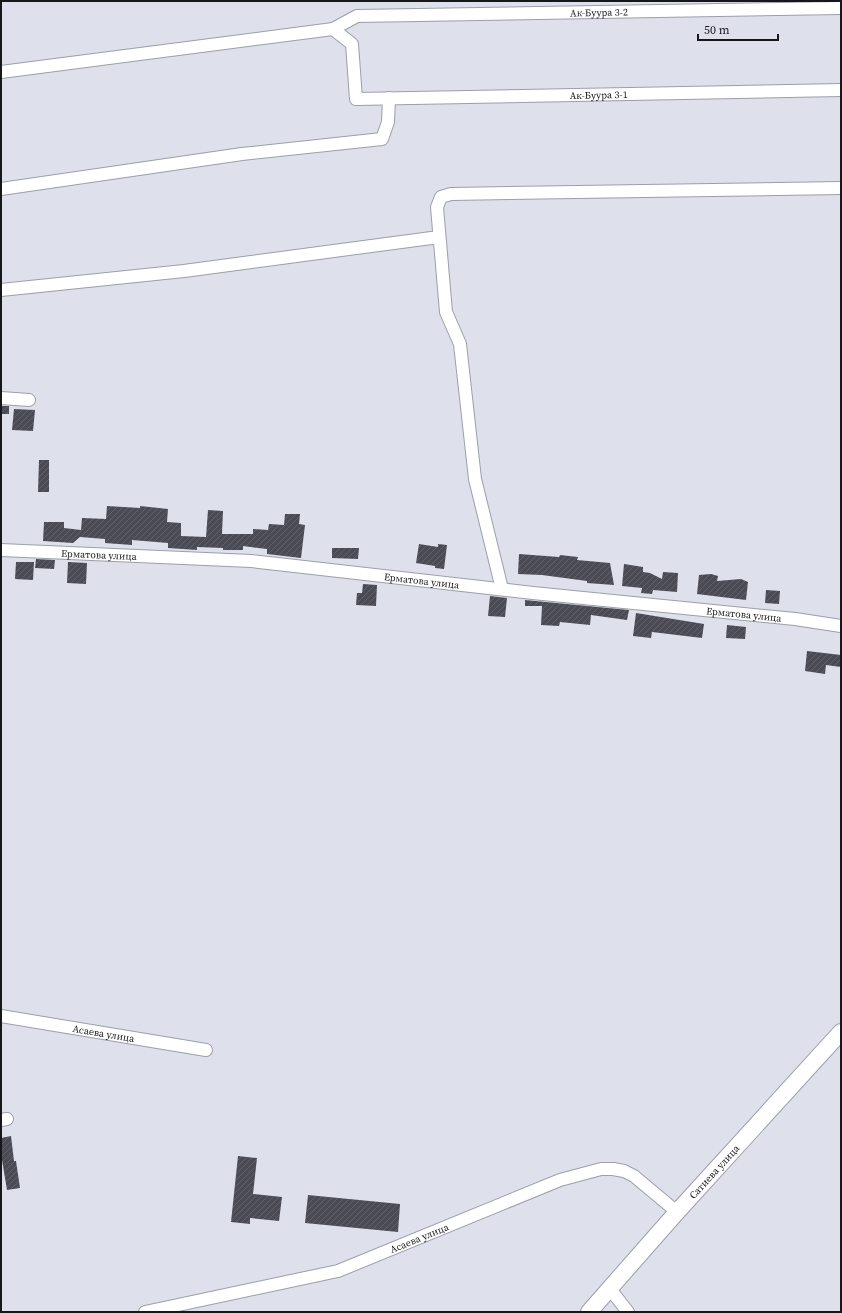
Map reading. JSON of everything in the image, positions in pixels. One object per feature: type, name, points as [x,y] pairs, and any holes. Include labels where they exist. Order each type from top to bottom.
[{"type":"main road","name":"Сатиева улица","points":[[589,1312],[677,1212],[841,1032]]},
{"type":"street","name":"Ак-Буура 3-2","points":[[333,29],[357,16],[841,8]]},
{"type":"street","points":[[1,72],[333,29]]},
{"type":"street","name":"Ак-Буура 3-1","points":[[333,29],[352,44],[356,99],[841,90]]},
{"type":"street","points":[[1,189],[242,154],[382,139],[388,122],[389,98]]},
{"type":"street","points":[[502,589],[475,479],[460,344],[446,312],[437,207],[441,197],[451,194],[841,188]]},
{"type":"street","points":[[1,290],[184,271],[439,237]]},
{"type":"street","points":[[1,398],[29,400]]},
{"type":"street","name":"Ерматова улица","points":[[1,550],[252,561],[502,589],[795,619],[841,626]]},
{"type":"street","name":"Асаева улица","points":[[1,1016],[206,1050]]},
{"type":"street","name":"Асаева улица","points":[[145,1312],[338,1271],[560,1180],[601,1169],[624,1171],[634,1176],[677,1212]]},
{"type":"street","points":[[610,1289],[628,1312]]},
{"type":"building","points":[[1,406],[9,406],[9,414],[1,414]]},
{"type":"building","points":[[14,409],[35,410],[33,431],[12,430]]},
{"type":"building","points":[[39,460],[49,460],[49,492],[38,492]]},
{"type":"building","points":[[107,506],[140,508],[140,506],[168,509],[167,522],[181,523],[181,536],[206,537],[208,510],[223,511],[222,534],[253,534],[253,529],[268,530],[269,524],[284,525],[285,514],[300,514],[299,524],[305,525],[301,558],[267,554],[267,549],[243,546],[243,550],[223,550],[223,548],[197,547],[197,550],[168,548],[168,543],[132,540],[132,545],[105,543],[105,539],[80,537],[81,536],[73,543],[43,541],[44,522],[64,522],[64,528],[81,530],[82,518],[106,519]]},
{"type":"building","points":[[419,544],[438,547],[438,544],[447,545],[444,569],[416,563]]},
{"type":"building","points":[[332,548],[359,548],[358,559],[332,558]]},
{"type":"building","points":[[519,554],[559,557],[560,555],[578,557],[577,560],[610,563],[614,585],[587,583],[587,581],[542,575],[518,574]]},
{"type":"building","points":[[36,559],[55,560],[54,569],[35,568]]},
{"type":"building","points":[[16,562],[34,562],[33,580],[15,579]]},
{"type":"building","points":[[68,562],[87,563],[86,584],[67,583]]},
{"type":"building","points":[[624,564],[643,567],[643,572],[650,573],[662,579],[663,572],[678,573],[677,592],[653,590],[652,594],[641,593],[642,588],[622,586]]},
{"type":"building","points":[[711,574],[718,576],[717,581],[741,579],[748,582],[746,600],[697,594],[699,575]]},
{"type":"building","points":[[363,584],[377,585],[376,606],[356,605],[357,593],[362,593]]},
{"type":"building","points":[[766,590],[780,591],[779,604],[765,603]]},
{"type":"building","points":[[490,596],[507,598],[505,617],[488,616]]},
{"type":"building","points":[[525,600],[629,610],[627,620],[591,615],[590,625],[560,622],[559,626],[541,625],[542,606],[525,606]]},
{"type":"building","points":[[636,613],[704,624],[702,638],[652,632],[651,638],[633,636]]},
{"type":"building","points":[[727,625],[746,627],[745,639],[726,638]]},
{"type":"building","points":[[807,651],[841,655],[841,667],[826,665],[825,674],[805,671]]},
{"type":"building","points":[[11,1136],[14,1161],[16,1161],[20,1188],[7,1190],[1,1160],[1,1138]]},
{"type":"building","points":[[238,1156],[257,1158],[253,1194],[282,1197],[279,1221],[250,1218],[250,1224],[231,1222]]},
{"type":"building","points":[[308,1195],[400,1204],[398,1232],[305,1223]]}]
